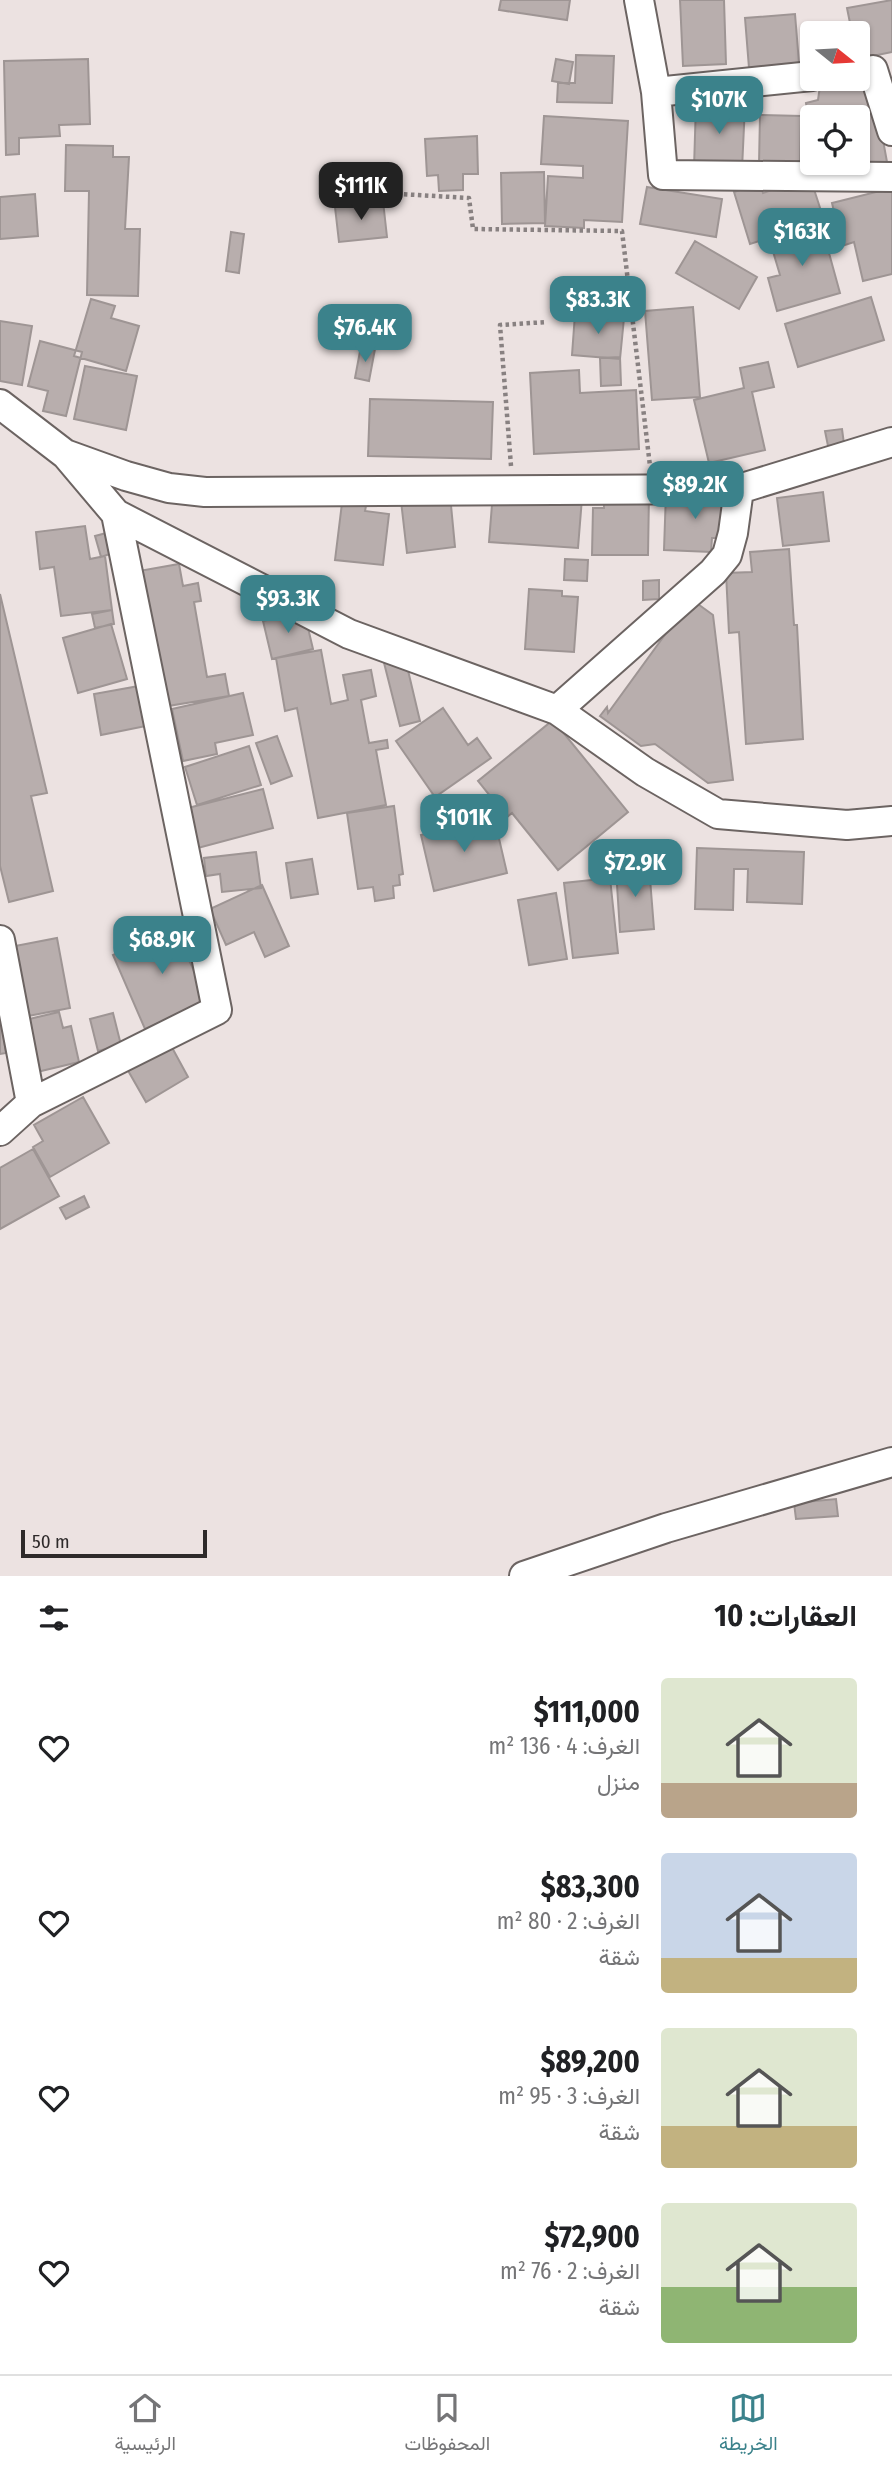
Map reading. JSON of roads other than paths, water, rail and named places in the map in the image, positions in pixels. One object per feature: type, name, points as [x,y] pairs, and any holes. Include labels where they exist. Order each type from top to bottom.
[{"type":"street","points":[[639,0],[656,92],[663,175],[892,177]]},
{"type":"street","points":[[874,69],[892,131]]},
{"type":"street","points":[[656,92],[800,77]]},
{"type":"street","points":[[0,404],[65,454],[116,514],[349,634],[557,710],[645,772],[718,814],[847,825],[892,821]]},
{"type":"street","points":[[65,454],[169,488],[205,492],[739,489],[892,442]]},
{"type":"street","points":[[557,710],[713,572],[727,555],[739,489]]},
{"type":"street","points":[[0,1131],[31,1103],[218,1010],[116,514]]},
{"type":"street","points":[[0,940],[31,1103]]},
{"type":"street","points":[[524,1576],[666,1528],[892,1462]]}]
